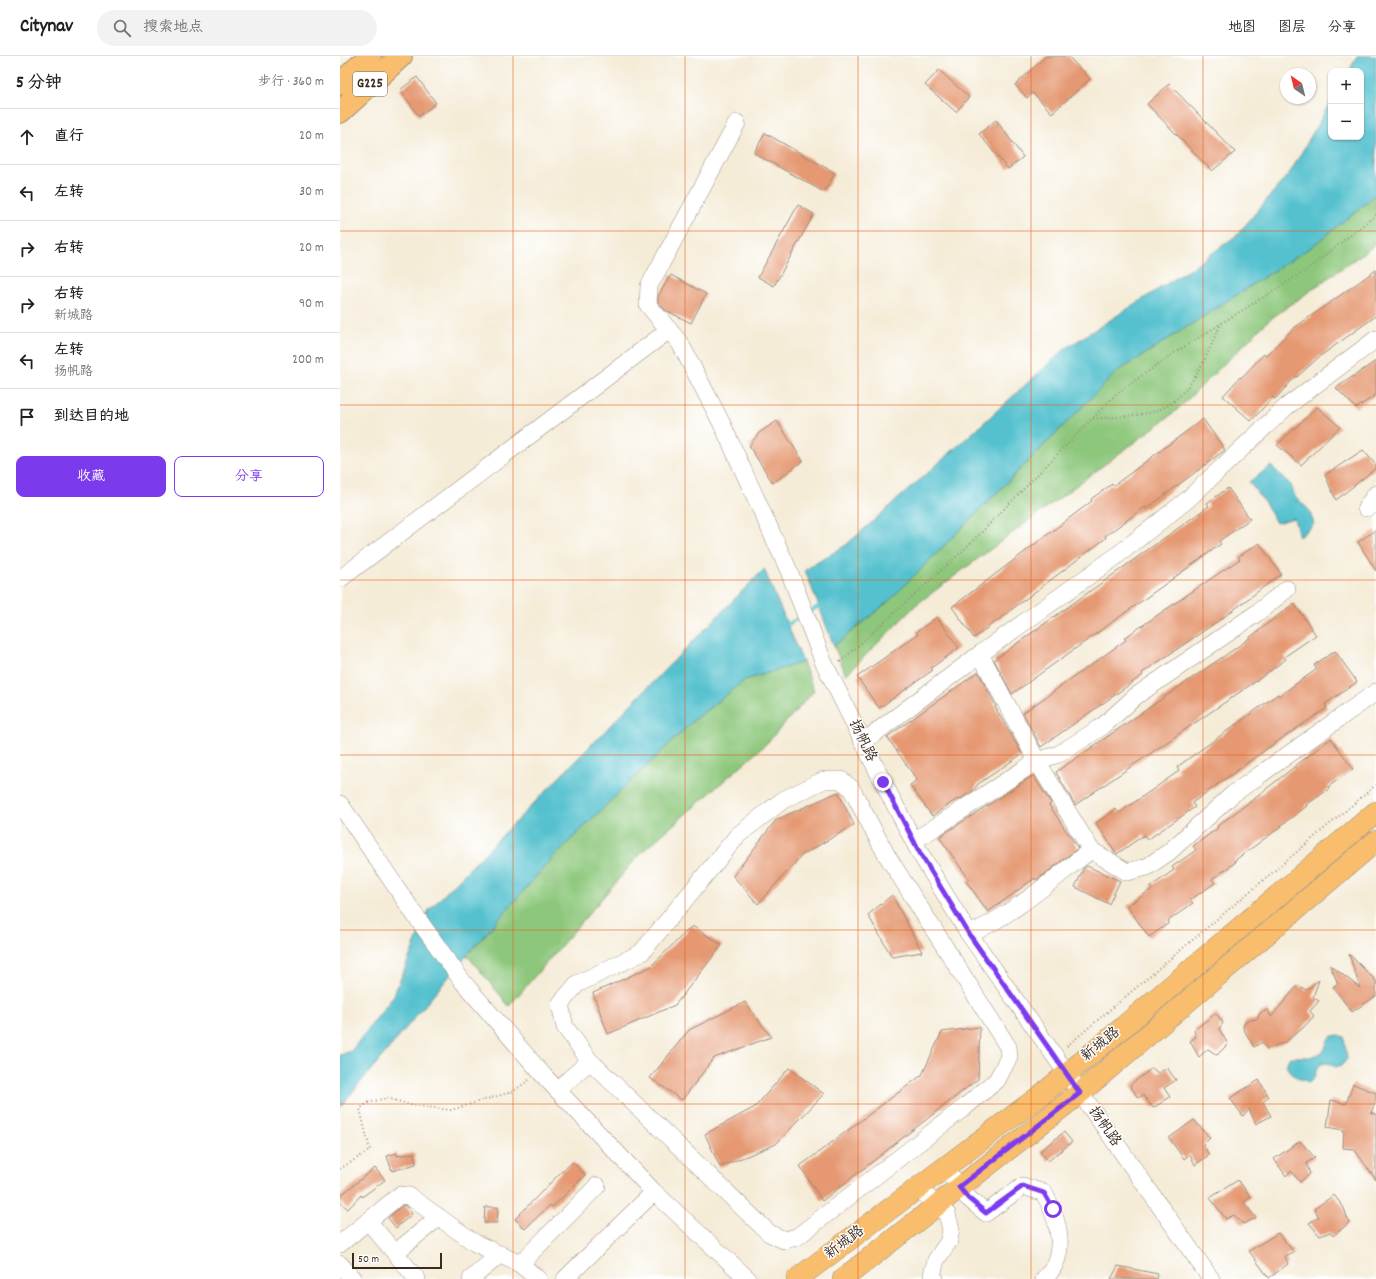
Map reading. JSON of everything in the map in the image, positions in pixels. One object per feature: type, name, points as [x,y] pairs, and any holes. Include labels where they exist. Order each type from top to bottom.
[{"type":"highway","name":"G225","points":[[340,84],[370,56]]},
{"type":"highway","name":"G225","points":[[340,112],[400,56]]},
{"type":"main road","name":"新城路","points":[[797,1279],[1041,1095],[1376,812]]},
{"type":"main road","name":"新城路","points":[[843,1279],[964,1193],[1376,841]]},
{"type":"street","name":"扬帆路","points":[[737,123],[649,286],[648,305],[680,343],[722,424],[789,571],[823,661],[914,841],[969,934],[1210,1279]]},
{"type":"street","points":[[340,579],[669,330]]},
{"type":"street","points":[[863,742],[980,654],[1115,557],[1187,500],[1286,407],[1376,339]]},
{"type":"street","points":[[1376,494],[1366,508],[1376,504]]},
{"type":"street","points":[[914,841],[1037,761],[1059,754],[1103,726],[1136,696],[1257,613],[1287,589]]},
{"type":"street","points":[[980,654],[1037,761],[1091,850],[1127,872],[1147,867],[1169,852],[1233,794],[1376,692]]},
{"type":"street","points":[[824,780],[841,780],[852,788],[886,854],[1008,1047],[1009,1057],[997,1080],[966,1106],[797,1237],[784,1240],[769,1233],[590,1061],[565,1027],[560,1004],[572,989],[577,984],[641,953],[738,835],[784,800],[824,780]]},
{"type":"street","points":[[340,804],[415,915],[463,982],[540,1072],[654,1192],[748,1279]]},
{"type":"street","points":[[969,934],[980,929],[1038,891],[1091,850]]},
{"type":"street","points":[[557,1090],[590,1061]]},
{"type":"street","points":[[944,1167],[964,1193],[986,1213],[1023,1186],[1044,1193],[1053,1209],[1059,1234],[1059,1256],[1044,1279]]},
{"type":"street","points":[[520,1264],[597,1186]]},
{"type":"street","points":[[918,1188],[942,1210],[951,1228],[949,1241],[936,1260],[932,1276],[935,1279]]},
{"type":"street","points":[[565,1279],[654,1192]]},
{"type":"street","points":[[340,1244],[400,1195],[409,1196],[475,1242],[520,1264],[538,1279]]},
{"type":"street","points":[[395,1253],[439,1217]]},
{"type":"street","points":[[368,1221],[417,1279]]},
{"type":"street","points":[[471,1279],[500,1254]]},
{"type":"street","points":[[340,1264],[353,1279]]},
{"type":"path","points":[[823,661],[841,662],[967,547],[1116,394],[1171,355],[1305,271],[1376,215]]},
{"type":"path","points":[[1092,419],[1127,416],[1163,408],[1187,389],[1222,322]]},
{"type":"path","points":[[1067,1046],[1376,785]]},
{"type":"path","points":[[340,1169],[370,1150],[360,1109],[367,1103],[387,1098],[411,1105],[451,1110],[514,1090],[540,1072]]},
{"type":"green space","points":[[1376,193],[1376,244],[1269,320],[1175,412],[917,604],[846,675],[834,646],[890,600],[1117,372],[1314,245]]},
{"type":"green space","points":[[803,662],[814,691],[765,745],[642,852],[509,1006],[467,955],[553,857],[695,719],[745,680]]},
{"type":"water","points":[[1357,56],[1376,56],[1376,193],[1371,199],[1314,245],[1117,372],[890,600],[834,646],[805,570],[846,545],[1065,349],[1196,265],[1237,235],[1291,171],[1328,106],[1328,140],[1364,140],[1364,68],[1351,68]]},
{"type":"water","points":[[1271,466],[1291,485],[1295,496],[1309,510],[1314,524],[1299,537],[1294,518],[1276,523],[1266,504],[1249,482]]},
{"type":"water","points":[[764,569],[803,662],[745,680],[695,719],[553,857],[467,955],[340,1107],[340,1055],[351,1051],[393,997],[429,910]]},
{"type":"water","points":[[1338,1035],[1344,1037],[1347,1059],[1342,1065],[1336,1067],[1328,1063],[1321,1064],[1316,1070],[1315,1077],[1309,1082],[1298,1078],[1286,1067],[1290,1057],[1310,1057],[1323,1052],[1329,1039]]},
{"type":"building","points":[[1046,56],[1068,56],[1090,79],[1052,113],[1033,93],[1027,98],[1015,85]]},
{"type":"building","points":[[939,70],[969,97],[956,112],[925,85]]},
{"type":"building","points":[[417,77],[436,103],[419,116],[400,90]]},
{"type":"building","points":[[1169,84],[1235,152],[1212,171],[1147,104]]},
{"type":"building","points":[[996,120],[1023,157],[1008,169],[979,134]]},
{"type":"building","points":[[765,133],[835,173],[824,192],[754,153]]},
{"type":"building","points":[[798,205],[814,214],[774,286],[758,277]]},
{"type":"building","points":[[1376,270],[1376,316],[1319,357],[1297,377],[1296,376],[1275,399],[1273,397],[1251,421],[1223,396],[1264,354],[1266,355],[1294,328]]},
{"type":"building","points":[[671,275],[706,294],[691,323],[665,310],[658,302],[658,296]]},
{"type":"building","points":[[1376,361],[1376,395],[1356,408],[1336,388]]},
{"type":"building","points":[[1317,407],[1340,427],[1301,465],[1277,445]]},
{"type":"building","points":[[1203,419],[1225,450],[1146,509],[1145,507],[1105,536],[1106,538],[974,638],[952,607],[1092,501],[1091,499],[1112,484],[1113,486]]},
{"type":"building","points":[[777,421],[803,461],[773,483],[749,446],[759,433]]},
{"type":"building","points":[[1363,450],[1376,465],[1376,468],[1336,500],[1325,475]]},
{"type":"building","points":[[1228,488],[1250,519],[1219,541],[1221,544],[1012,694],[994,660],[1209,506],[1207,503]]},
{"type":"building","points":[[1376,530],[1376,571],[1358,542]]},
{"type":"building","points":[[1259,543],[1281,574],[1224,617],[1142,673],[1143,675],[1041,747],[1023,713],[1126,640],[1124,638],[1240,559],[1238,557]]},
{"type":"building","points":[[1294,603],[1316,635],[1284,657],[1286,659],[1259,679],[1075,805],[1056,772],[1243,643]]},
{"type":"building","points":[[937,617],[959,648],[931,668],[933,670],[879,708],[857,677],[918,634],[916,632]]},
{"type":"building","points":[[1335,651],[1357,682],[1325,704],[1327,708],[1272,745],[1192,803],[1195,807],[1147,840],[1144,835],[1117,854],[1096,823],[1116,809],[1119,813],[1179,771],[1177,767],[1278,694],[1279,696],[1317,669],[1314,665]]},
{"type":"building","points":[[978,672],[996,706],[995,707],[1022,754],[978,784],[974,790],[958,800],[957,799],[932,816],[910,785],[917,780],[887,737]]},
{"type":"building","points":[[1331,738],[1353,769],[1328,787],[1329,789],[1306,805],[1307,806],[1281,825],[1282,826],[1234,861],[1236,862],[1212,879],[1215,883],[1190,900],[1193,903],[1149,937],[1127,906],[1152,889],[1150,887],[1174,870],[1172,867],[1196,850],[1193,846],[1218,828],[1217,826],[1265,791]]},
{"type":"building","points":[[1033,776],[1051,803],[1049,805],[1078,848],[1045,874],[1036,880],[1035,878],[988,912],[966,881],[969,879],[939,837]]},
{"type":"building","points":[[838,792],[854,825],[802,855],[758,904],[733,876],[776,820]]},
{"type":"building","points":[[1087,866],[1120,881],[1109,904],[1075,887],[1084,868]]},
{"type":"building","points":[[892,895],[922,952],[892,957],[868,915]]},
{"type":"building","points":[[692,926],[722,945],[675,1005],[608,1034],[593,993],[650,967]]},
{"type":"building","points":[[1349,954],[1376,981],[1376,996],[1352,1012],[1333,987],[1338,984],[1330,965],[1360,988]]},
{"type":"building","points":[[1319,980],[1313,997],[1319,1001],[1310,1011],[1314,1016],[1302,1029],[1285,1042],[1267,1049],[1262,1042],[1254,1047],[1243,1028],[1245,1021],[1257,1019],[1260,1013],[1268,1010],[1271,1017],[1298,985],[1306,990]]},
{"type":"building","points":[[745,1002],[771,1037],[714,1058],[682,1100],[650,1078],[689,1030]]},
{"type":"building","points":[[1216,1013],[1223,1023],[1219,1029],[1228,1044],[1217,1055],[1208,1049],[1199,1057],[1190,1041],[1196,1037],[1194,1030]]},
{"type":"building","points":[[980,1027],[978,1079],[822,1201],[800,1166],[922,1075],[942,1032]]},
{"type":"building","points":[[789,1068],[824,1094],[776,1144],[720,1167],[705,1134],[755,1107]]},
{"type":"building","points":[[1152,1068],[1158,1073],[1167,1068],[1176,1080],[1164,1088],[1170,1097],[1153,1108],[1143,1095],[1138,1098],[1130,1085]]},
{"type":"building","points":[[1259,1080],[1269,1097],[1263,1102],[1271,1116],[1256,1124],[1249,1109],[1243,1116],[1230,1098]]},
{"type":"building","points":[[1353,1084],[1376,1093],[1376,1100],[1371,1113],[1376,1114],[1376,1180],[1354,1149],[1343,1148],[1344,1130],[1327,1127],[1331,1100],[1346,1104]]},
{"type":"building","points":[[1194,1120],[1210,1138],[1203,1145],[1209,1155],[1195,1165],[1190,1154],[1184,1159],[1169,1138]]},
{"type":"building","points":[[1064,1132],[1072,1142],[1048,1161],[1040,1151]]},
{"type":"building","points":[[1300,1141],[1315,1158],[1306,1163],[1310,1174],[1300,1182],[1291,1171],[1286,1176],[1274,1159]]},
{"type":"building","points":[[397,1153],[397,1156],[414,1153],[416,1164],[392,1171],[387,1156]]},
{"type":"building","points":[[573,1162],[585,1175],[552,1207],[550,1205],[525,1229],[515,1219],[561,1172]]},
{"type":"building","points":[[375,1168],[385,1180],[362,1197],[361,1195],[348,1209],[340,1202],[340,1196]]},
{"type":"building","points":[[1238,1180],[1251,1197],[1244,1202],[1256,1218],[1243,1224],[1234,1215],[1226,1219],[1210,1198]]},
{"type":"building","points":[[1334,1195],[1344,1208],[1349,1223],[1333,1236],[1330,1232],[1320,1236],[1309,1223],[1319,1217],[1314,1209]]},
{"type":"building","points":[[403,1205],[406,1206],[412,1214],[396,1228],[388,1218]]},
{"type":"building","points":[[485,1207],[498,1207],[497,1223],[484,1223]]},
{"type":"building","points":[[1278,1233],[1294,1252],[1285,1256],[1288,1264],[1269,1278],[1249,1251]]},
{"type":"building","points":[[1118,1266],[1158,1274],[1157,1279],[1111,1279]]},
{"type":"waterway","points":[[809,612],[823,604]]},
{"type":"waterway","points":[[785,626],[802,616]]},
{"type":"route","points":[[883,782],[920,853],[969,934],[1080,1093],[959,1187],[968,1198],[986,1213],[999,1205],[1023,1186],[1044,1193],[1053,1209]]}]
